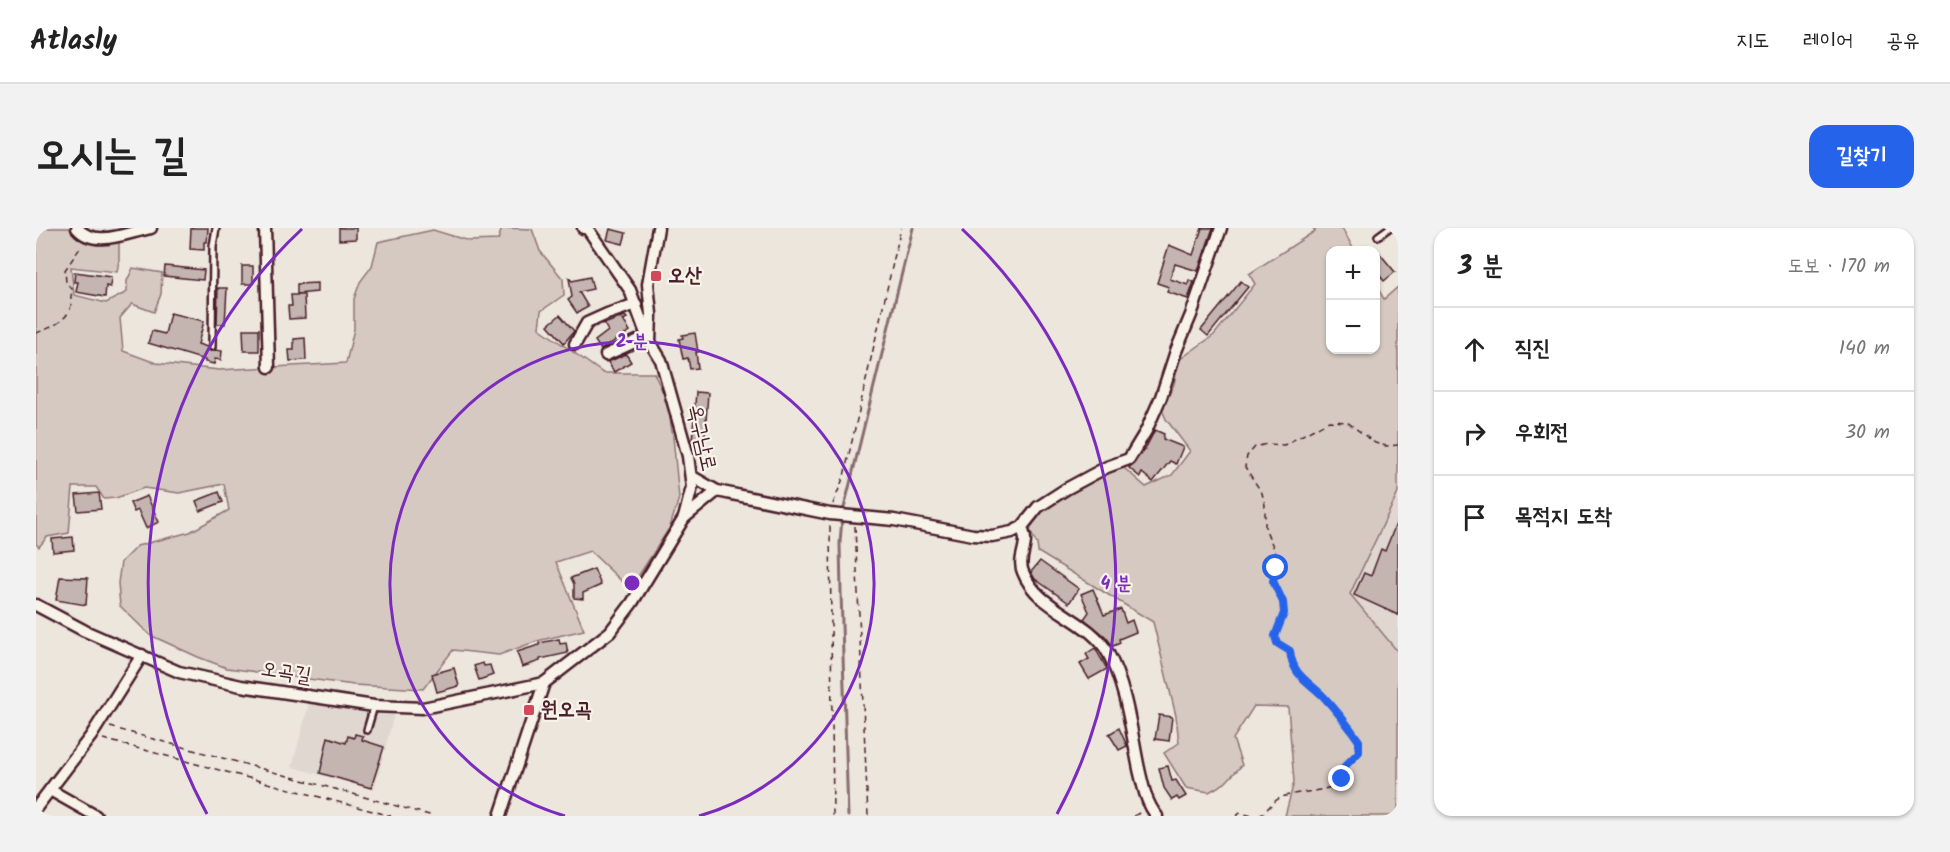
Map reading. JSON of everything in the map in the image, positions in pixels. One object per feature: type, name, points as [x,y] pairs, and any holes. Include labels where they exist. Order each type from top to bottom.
[{"type":"street","points":[[77,228],[90,238],[104,238],[151,228]]},
{"type":"street","points":[[265,228],[269,367]]},
{"type":"street","points":[[586,228],[630,290],[649,339],[606,355]]},
{"type":"street","name":"옥구남로","points":[[544,683],[610,632],[632,603],[684,518],[692,487],[688,456],[661,360],[649,339],[651,314],[648,284],[658,228]]},
{"type":"street","points":[[992,536],[1012,532],[1022,527],[1038,507],[1066,489],[1107,467],[1129,459],[1146,431],[1161,397],[1221,228]]},
{"type":"street","points":[[575,344],[587,323],[636,304]]},
{"type":"street","points":[[691,476],[717,491],[836,513],[894,520],[973,535],[1015,539],[1022,551]]},
{"type":"street","points":[[684,518],[717,491]]},
{"type":"street","points":[[1022,527],[1025,542],[1022,551],[1022,570],[1031,587],[1052,606],[1085,628],[1108,652],[1128,710],[1150,807],[1157,816]]},
{"type":"street","name":"오곡길","points":[[36,605],[85,631],[179,672],[241,686],[374,706],[423,708],[544,683]]},
{"type":"street","points":[[36,808],[91,736],[142,655]]},
{"type":"street","points":[[500,816],[544,683]]},
{"type":"street","points":[[50,790],[96,816]]},
{"type":"lane","points":[[212,347],[213,246],[216,228]]},
{"type":"lane","points":[[1378,237],[1389,228]]},
{"type":"lane","points":[[367,730],[374,706]]},
{"type":"path","points":[[36,333],[48,329],[67,316],[73,290],[66,283],[65,270],[78,250],[90,238]]},
{"type":"path","points":[[1259,816],[1279,798],[1333,786],[1342,779],[1345,766],[1359,752],[1359,741],[1321,694],[1300,676],[1292,664],[1290,651],[1277,643],[1275,636],[1284,613],[1283,602],[1273,581],[1276,568],[1275,551],[1265,528],[1265,505],[1262,493],[1245,467],[1247,456],[1255,447],[1267,444],[1284,446],[1329,421],[1347,422],[1375,443],[1386,446],[1398,445]]},
{"type":"path","points":[[852,515],[868,816]]},
{"type":"path","points":[[98,724],[433,816]]},
{"type":"path","points":[[91,736],[391,816]]},
{"type":"path","points":[[1236,816],[1240,813],[1252,816]]},
{"type":"shaded area","points":[[36,228],[80,228],[119,235],[117,272],[71,267],[74,295],[106,303],[127,292],[127,281],[133,268],[162,273],[161,294],[154,312],[132,304],[120,318],[123,351],[156,363],[219,370],[346,363],[354,329],[354,299],[360,282],[372,266],[378,242],[433,230],[469,241],[498,240],[502,228],[532,229],[540,251],[563,279],[564,295],[541,311],[539,328],[603,373],[654,373],[667,401],[679,498],[670,527],[630,589],[590,551],[556,562],[584,630],[537,641],[499,655],[453,650],[423,689],[354,685],[227,668],[150,635],[120,606],[118,583],[121,562],[137,546],[190,532],[229,510],[224,484],[179,493],[144,488],[116,498],[104,499],[96,487],[73,487],[69,533],[47,537],[39,547],[36,544]]},
{"type":"shaded area","points":[[1313,228],[1342,228],[1352,246],[1326,246],[1326,354],[1380,354],[1380,292],[1384,299],[1398,287],[1398,493],[1350,594],[1398,652],[1398,816],[1285,816],[1294,782],[1288,707],[1254,706],[1233,739],[1242,765],[1225,783],[1209,792],[1186,788],[1164,753],[1179,743],[1176,716],[1153,622],[1038,552],[1037,544],[1030,531],[1037,513],[1109,472],[1124,468],[1146,487],[1172,475],[1190,451],[1162,410],[1174,384],[1179,360],[1214,335],[1255,284],[1249,274],[1315,231]]},
{"type":"shaded area","points":[[1398,493],[1398,652],[1350,594]]},
{"type":"shaded area","points":[[309,704],[395,711],[374,790],[292,767]]},
{"type":"building","points":[[191,228],[208,228],[204,250],[190,249]]},
{"type":"building","points":[[339,228],[356,228],[356,239],[339,240]]},
{"type":"building","points":[[1202,228],[1213,228],[1198,271],[1175,264],[1170,279],[1188,285],[1189,280],[1194,282],[1188,299],[1167,292],[1169,287],[1157,283],[1169,245],[1193,255]]},
{"type":"building","points":[[610,229],[626,233],[623,244],[607,240]]},
{"type":"building","points":[[1380,254],[1395,272],[1384,281],[1380,276]]},
{"type":"building","points":[[165,266],[204,270],[203,280],[164,276]]},
{"type":"building","points":[[242,266],[253,266],[253,284],[242,284]]},
{"type":"building","points":[[75,272],[111,277],[110,287],[106,286],[105,297],[76,292],[78,282],[74,282]]},
{"type":"building","points":[[590,277],[593,289],[579,292],[588,307],[577,313],[568,300],[572,297],[569,278],[572,281]]},
{"type":"building","points":[[1241,281],[1248,287],[1208,336],[1201,330]]},
{"type":"building","points":[[317,283],[317,292],[297,294],[297,284]]},
{"type":"building","points":[[218,288],[227,288],[225,324],[217,324]]},
{"type":"building","points":[[291,295],[304,295],[305,318],[289,319],[288,306],[292,306]]},
{"type":"building","points":[[170,313],[204,321],[198,344],[207,347],[210,351],[222,351],[221,360],[215,359],[214,364],[205,362],[205,360],[148,343],[152,331],[165,334]]},
{"type":"building","points":[[560,315],[574,331],[564,343],[548,325]]},
{"type":"building","points":[[625,316],[627,318],[623,320],[630,331],[601,350],[595,341],[608,331],[604,324]]},
{"type":"building","points":[[243,329],[259,329],[259,351],[244,351]]},
{"type":"building","points":[[695,333],[698,368],[690,369],[688,358],[683,359],[679,339],[683,338],[682,335]]},
{"type":"building","points":[[305,338],[306,360],[290,361],[289,350],[294,350],[294,339]]},
{"type":"building","points":[[626,354],[631,362],[614,372],[608,362]]},
{"type":"building","points":[[696,392],[708,393],[704,449],[693,448],[692,442]]},
{"type":"building","points":[[1155,430],[1164,434],[1163,439],[1183,447],[1176,464],[1170,461],[1153,482],[1142,473],[1140,477],[1129,468],[1145,449]]},
{"type":"building","points":[[219,492],[223,502],[200,511],[196,501]]},
{"type":"building","points":[[99,493],[101,509],[78,511],[76,495]]},
{"type":"building","points":[[147,496],[159,522],[146,528],[138,510],[134,512],[130,503]]},
{"type":"building","points":[[1398,519],[1398,615],[1354,595],[1364,573],[1371,576],[1381,549],[1385,551]]},
{"type":"building","points":[[73,537],[74,550],[53,552],[52,539]]},
{"type":"building","points":[[1040,561],[1079,589],[1069,603],[1035,579],[1031,572]]},
{"type":"building","points":[[594,569],[601,585],[583,593],[583,599],[574,598],[574,584],[571,578]]},
{"type":"building","points":[[60,577],[88,578],[86,605],[56,600]]},
{"type":"building","points":[[1093,589],[1104,615],[1121,609],[1126,623],[1132,620],[1136,632],[1119,639],[1120,643],[1113,646],[1105,636],[1084,619],[1089,612],[1081,594]]},
{"type":"building","points":[[559,639],[560,644],[566,643],[568,653],[540,659],[540,661],[522,667],[517,652],[539,645],[539,643]]},
{"type":"building","points":[[1095,648],[1107,669],[1089,679],[1080,664],[1089,659],[1086,654]]},
{"type":"building","points":[[483,663],[484,666],[490,665],[493,675],[479,680],[474,666]]},
{"type":"building","points":[[454,668],[459,686],[437,692],[432,674]]},
{"type":"building","points":[[1159,715],[1172,717],[1169,741],[1155,739]]},
{"type":"building","points":[[1119,728],[1127,746],[1119,750],[1109,734]]},
{"type":"building","points":[[355,734],[363,736],[362,740],[384,747],[371,788],[320,773],[328,737],[346,743],[348,736],[354,738]]},
{"type":"building","points":[[1168,766],[1172,781],[1176,780],[1186,796],[1179,800],[1177,797],[1172,800],[1164,788],[1159,768]]},
{"type":"waterway","points":[[843,512],[913,228]]},
{"type":"waterway","points":[[842,518],[840,543],[848,816]]},
{"type":"place","name":"오산","points":[[656,276]]},
{"type":"place","name":"원오곡","points":[[529,710]]},
{"type":"route","points":[[1276,568],[1273,581],[1283,602],[1284,613],[1275,636],[1277,643],[1290,651],[1292,664],[1300,676],[1321,694],[1359,741],[1359,752],[1345,766],[1342,779]]}]
